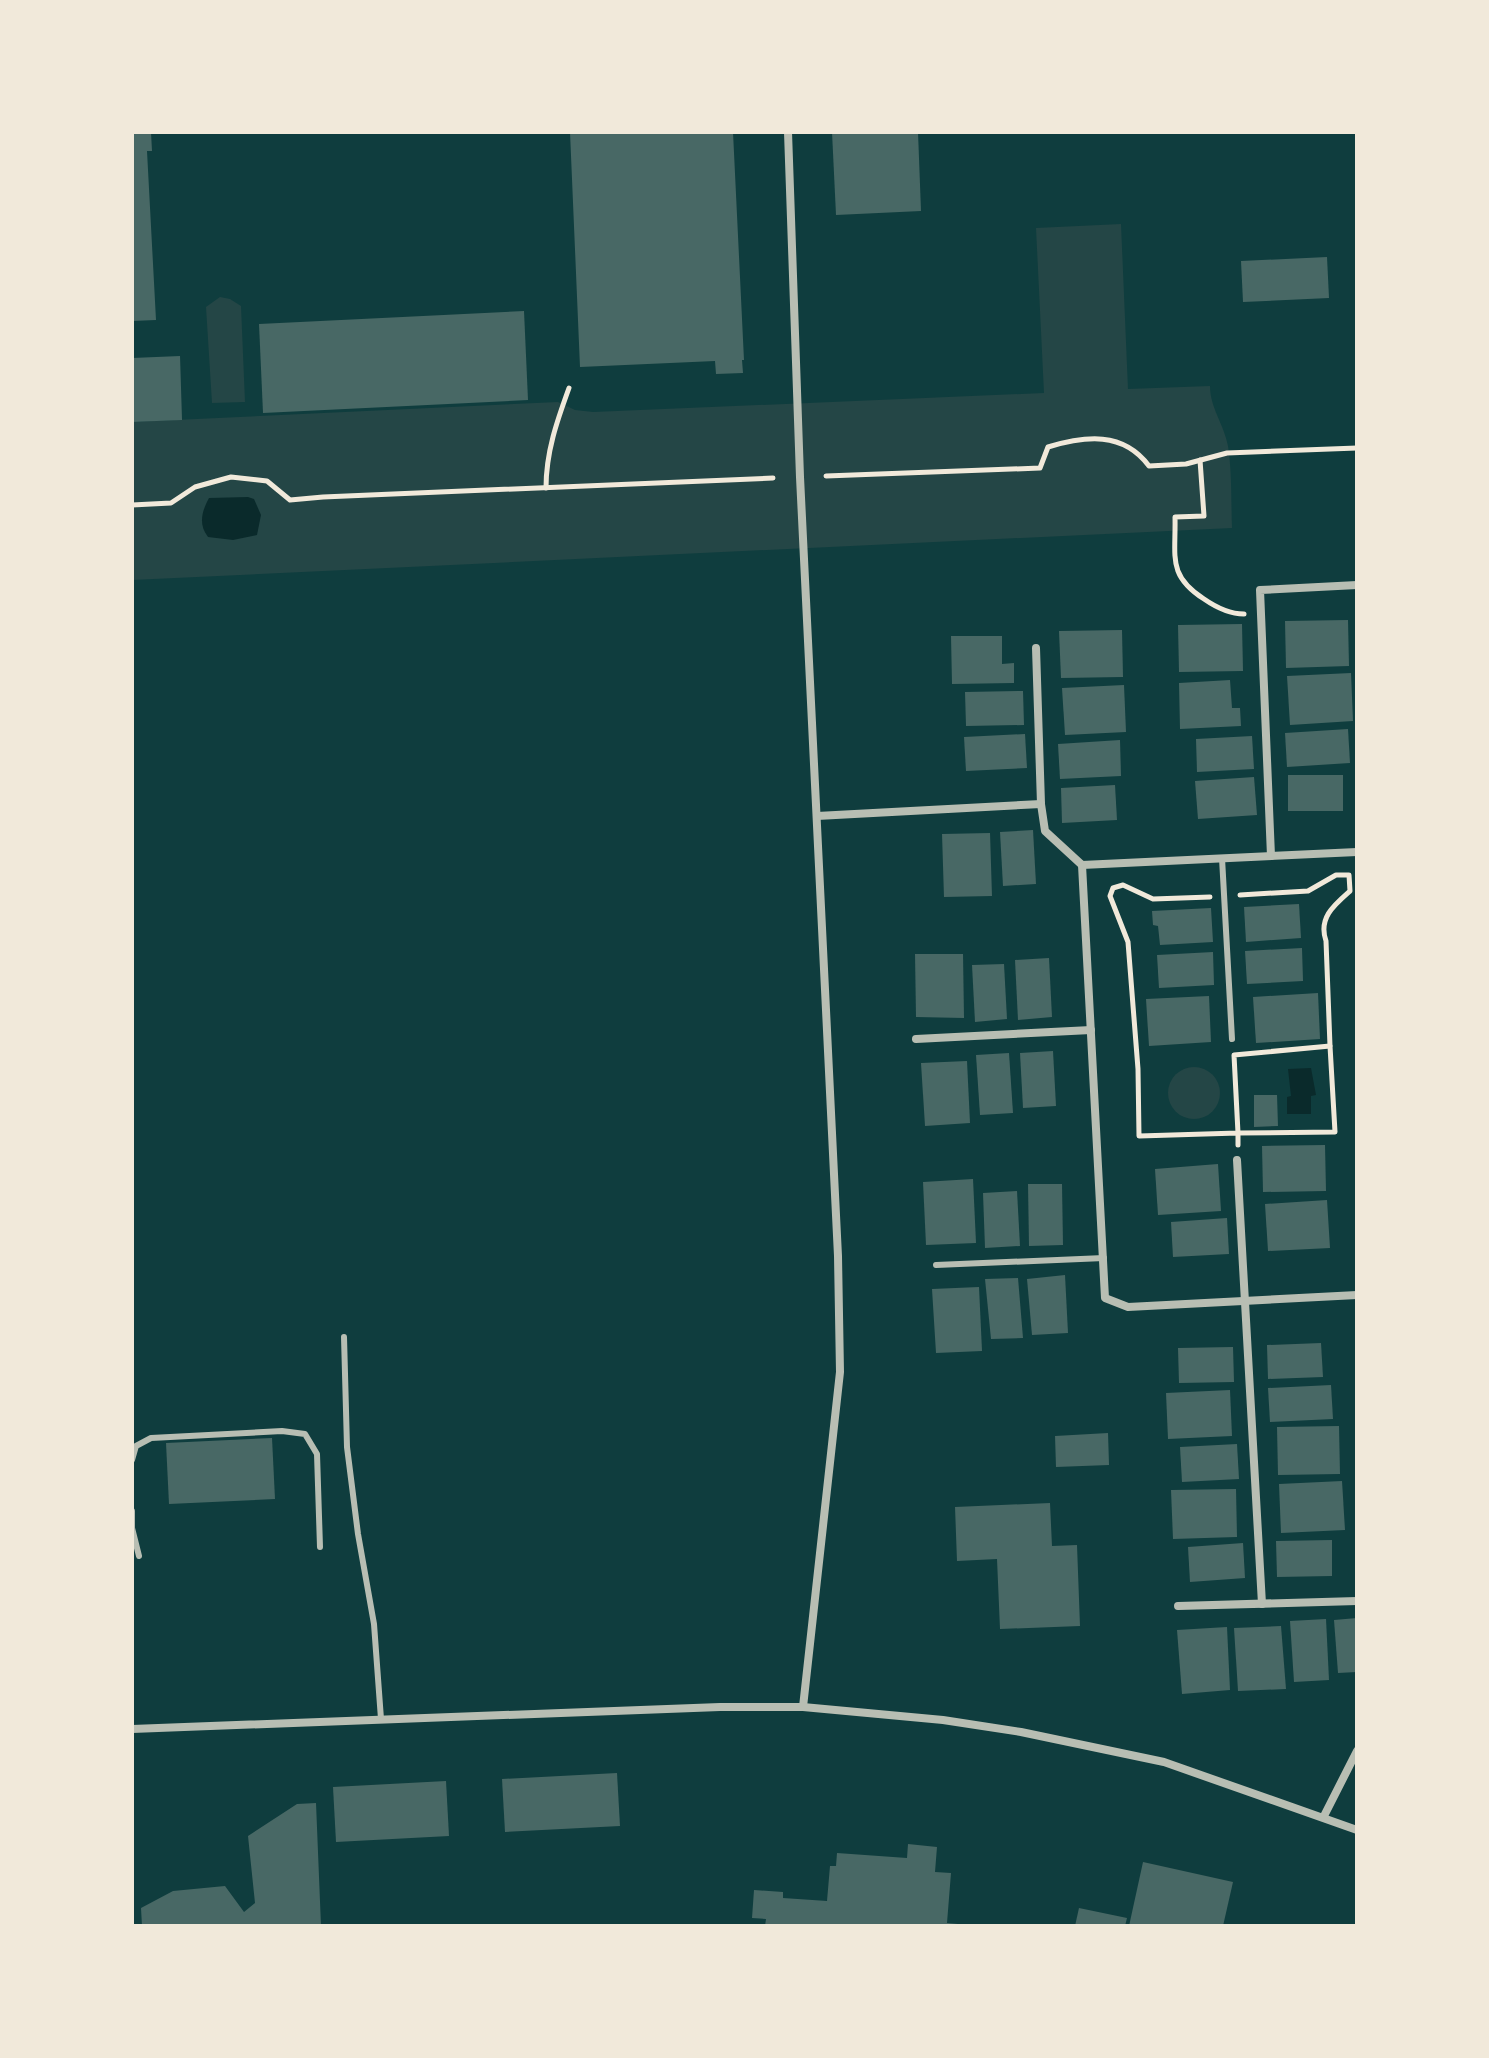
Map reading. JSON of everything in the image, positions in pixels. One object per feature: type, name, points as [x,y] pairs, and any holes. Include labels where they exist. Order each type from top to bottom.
[{"type":"street","points":[[788,132],[800,477],[838,1256],[840,1372],[803,1707]]},
{"type":"street","points":[[1271,856],[1260,590],[1357,585]]},
{"type":"street","points":[[1036,648],[1041,804],[1045,831],[1082,865],[1105,1298],[1128,1307],[1357,1295]]},
{"type":"street","points":[[817,816],[1041,804]]},
{"type":"street","points":[[1082,865],[1357,852]]},
{"type":"street","points":[[916,1039],[1091,1030]]},
{"type":"street","points":[[1237,1160],[1262,1604]]},
{"type":"street","points":[[1178,1606],[1357,1601]]},
{"type":"street","points":[[132,1729],[720,1707],[803,1707],[943,1720],[1117,1751],[1164,1762],[1357,1830]]},
{"type":"street","points":[[1324,1816],[1357,1751]]},
{"type":"lane","points":[[1222,858],[1232,1039]]},
{"type":"lane","points":[[936,1265],[1104,1258]]},
{"type":"lane","points":[[344,1337],[347,1447],[374,1624],[381,1719]]},
{"type":"lane","points":[[132,1460],[136,1446],[151,1438],[282,1431],[305,1434],[317,1454],[320,1547]]},
{"type":"lane","points":[[132,1511],[132,1528],[139,1556]]},
{"type":"path","points":[[546,488],[553,430],[569,388]]},
{"type":"path","points":[[826,476],[1040,468],[1048,447],[1075,439],[1118,441],[1141,455],[1149,466],[1186,464],[1227,453],[1357,448]]},
{"type":"path","points":[[1200,460],[1204,516],[1175,517],[1180,578],[1190,589],[1223,610],[1232,614],[1261,615]]},
{"type":"path","points":[[132,505],[171,503],[195,487],[231,477],[267,481],[290,500],[773,478]]},
{"type":"path","points":[[1237,1160],[1238,1133],[1335,1132]]},
{"type":"shaded area","points":[[1121,224],[1128,389],[1210,386],[1212,402],[1228,446],[1232,528],[132,580],[132,422],[558,402],[575,410],[593,412],[1044,393],[1036,228]]},
{"type":"shaded area","points":[[220,297],[241,306],[245,402],[212,403],[206,307]]},
{"type":"shaded area","points":[[209,498],[254,499],[261,515],[257,535],[233,540],[208,537],[202,518]]},
{"type":"shaded area","points":[[1194,1067],[1213,1074],[1220,1093],[1213,1112],[1194,1119],[1175,1112],[1168,1093],[1175,1074]]},
{"type":"shaded area","points":[[1311,1068],[1316,1095],[1311,1096],[1311,1114],[1287,1114],[1287,1097],[1291,1096],[1288,1069]]},
{"type":"building","points":[[132,132],[151,132],[152,151],[147,151],[156,320],[132,321]]},
{"type":"building","points":[[570,132],[733,132],[743,373],[716,374],[715,361],[580,367]]},
{"type":"building","points":[[832,132],[918,132],[921,211],[836,215]]},
{"type":"building","points":[[1327,257],[1329,298],[1243,302],[1241,261]]},
{"type":"building","points":[[524,311],[528,400],[263,413],[259,324]]},
{"type":"building","points":[[180,356],[182,420],[132,422],[132,358]]},
{"type":"building","points":[[1348,620],[1349,666],[1286,668],[1285,621]]},
{"type":"building","points":[[1242,624],[1243,671],[1179,672],[1178,625]]},
{"type":"building","points":[[1122,630],[1123,677],[1061,678],[1059,631]]},
{"type":"building","points":[[951,636],[1002,636],[1002,664],[1014,663],[1014,683],[952,684]]},
{"type":"building","points":[[1351,673],[1353,721],[1290,725],[1287,676]]},
{"type":"building","points":[[1230,680],[1232,708],[1240,708],[1241,726],[1180,729],[1179,683]]},
{"type":"building","points":[[1124,685],[1126,732],[1065,735],[1062,688]]},
{"type":"building","points":[[1023,691],[1024,725],[966,726],[965,692]]},
{"type":"building","points":[[1348,729],[1350,763],[1287,767],[1285,733]]},
{"type":"building","points":[[1025,734],[1027,768],[966,771],[964,737]]},
{"type":"building","points":[[1252,736],[1254,769],[1197,772],[1196,739]]},
{"type":"building","points":[[1120,740],[1121,776],[1060,779],[1058,744]]},
{"type":"building","points":[[1288,775],[1343,775],[1343,811],[1288,811]]},
{"type":"building","points":[[1254,777],[1257,815],[1198,819],[1195,781]]},
{"type":"building","points":[[1115,785],[1117,820],[1062,823],[1061,788]]},
{"type":"building","points":[[1033,830],[1036,884],[1003,886],[1000,832]]},
{"type":"building","points":[[990,833],[992,896],[944,897],[942,834]]},
{"type":"building","points":[[1299,904],[1301,938],[1246,942],[1244,907]]},
{"type":"building","points":[[1211,908],[1213,942],[1160,945],[1158,926],[1153,925],[1152,911]]},
{"type":"building","points":[[1302,948],[1303,981],[1247,984],[1245,951]]},
{"type":"building","points":[[1213,952],[1214,985],[1159,988],[1157,955]]},
{"type":"building","points":[[915,954],[963,954],[964,1018],[916,1017]]},
{"type":"building","points":[[1049,958],[1052,1017],[1018,1020],[1015,960]]},
{"type":"building","points":[[1004,964],[1007,1019],[975,1022],[972,965]]},
{"type":"building","points":[[1318,993],[1320,1039],[1256,1043],[1253,997]]},
{"type":"building","points":[[1209,996],[1211,1042],[1149,1046],[1146,999]]},
{"type":"building","points":[[1053,1051],[1056,1106],[1023,1108],[1020,1053]]},
{"type":"building","points":[[1009,1053],[1013,1113],[980,1115],[976,1055]]},
{"type":"building","points":[[967,1061],[970,1123],[925,1126],[921,1063]]},
{"type":"building","points":[[1254,1095],[1277,1095],[1278,1126],[1254,1127]]},
{"type":"building","points":[[1325,1145],[1326,1191],[1263,1192],[1262,1146]]},
{"type":"building","points":[[1218,1164],[1221,1211],[1158,1215],[1155,1169]]},
{"type":"building","points":[[973,1179],[976,1243],[926,1245],[923,1182]]},
{"type":"building","points":[[1028,1184],[1062,1184],[1063,1245],[1029,1246]]},
{"type":"building","points":[[1017,1191],[1020,1246],[985,1248],[983,1193]]},
{"type":"building","points":[[1327,1200],[1330,1248],[1268,1251],[1265,1204]]},
{"type":"building","points":[[1227,1218],[1229,1254],[1173,1257],[1171,1222]]},
{"type":"building","points":[[1065,1275],[1068,1333],[1032,1335],[1027,1279]]},
{"type":"building","points":[[1018,1278],[1023,1338],[991,1339],[985,1279]]},
{"type":"building","points":[[979,1287],[982,1351],[936,1353],[932,1289]]},
{"type":"building","points":[[1321,1343],[1323,1377],[1268,1379],[1267,1345]]},
{"type":"building","points":[[1233,1347],[1234,1382],[1179,1383],[1178,1348]]},
{"type":"building","points":[[1331,1385],[1333,1419],[1270,1422],[1268,1388]]},
{"type":"building","points":[[1230,1390],[1232,1436],[1168,1439],[1166,1393]]},
{"type":"building","points":[[1339,1426],[1340,1474],[1278,1475],[1277,1427]]},
{"type":"building","points":[[1108,1433],[1109,1465],[1056,1467],[1055,1436]]},
{"type":"building","points":[[272,1438],[275,1499],[169,1504],[166,1443]]},
{"type":"building","points":[[1237,1444],[1239,1479],[1182,1482],[1180,1447]]},
{"type":"building","points":[[1342,1481],[1345,1530],[1281,1533],[1279,1484]]},
{"type":"building","points":[[1236,1489],[1237,1537],[1173,1539],[1171,1490]]},
{"type":"building","points":[[1050,1503],[1052,1546],[1077,1545],[1080,1626],[1000,1629],[997,1559],[957,1561],[955,1507]]},
{"type":"building","points":[[1332,1540],[1332,1576],[1277,1577],[1276,1541]]},
{"type":"building","points":[[1243,1543],[1245,1578],[1190,1582],[1188,1547]]},
{"type":"building","points":[[1357,1618],[1357,1672],[1338,1673],[1334,1620]]},
{"type":"building","points":[[1326,1619],[1329,1680],[1294,1682],[1290,1621]]},
{"type":"building","points":[[1281,1626],[1286,1689],[1238,1691],[1234,1628]]},
{"type":"building","points":[[1227,1627],[1230,1690],[1182,1694],[1177,1630]]},
{"type":"building","points":[[617,1773],[620,1826],[505,1832],[502,1779]]},
{"type":"building","points":[[446,1781],[449,1836],[336,1842],[333,1787]]},
{"type":"building","points":[[316,1803],[321,1926],[142,1926],[141,1908],[173,1891],[225,1886],[244,1912],[255,1903],[248,1836],[297,1804]]},
{"type":"building","points":[[908,1844],[937,1847],[935,1872],[951,1873],[947,1923],[958,1926],[765,1926],[766,1919],[752,1918],[754,1890],[783,1892],[783,1898],[827,1901],[830,1866],[836,1866],[837,1853],[907,1858]]},
{"type":"building","points":[[1143,1862],[1233,1882],[1223,1926],[1129,1926]]},
{"type":"building","points":[[1079,1908],[1127,1918],[1125,1926],[1075,1926]]}]
